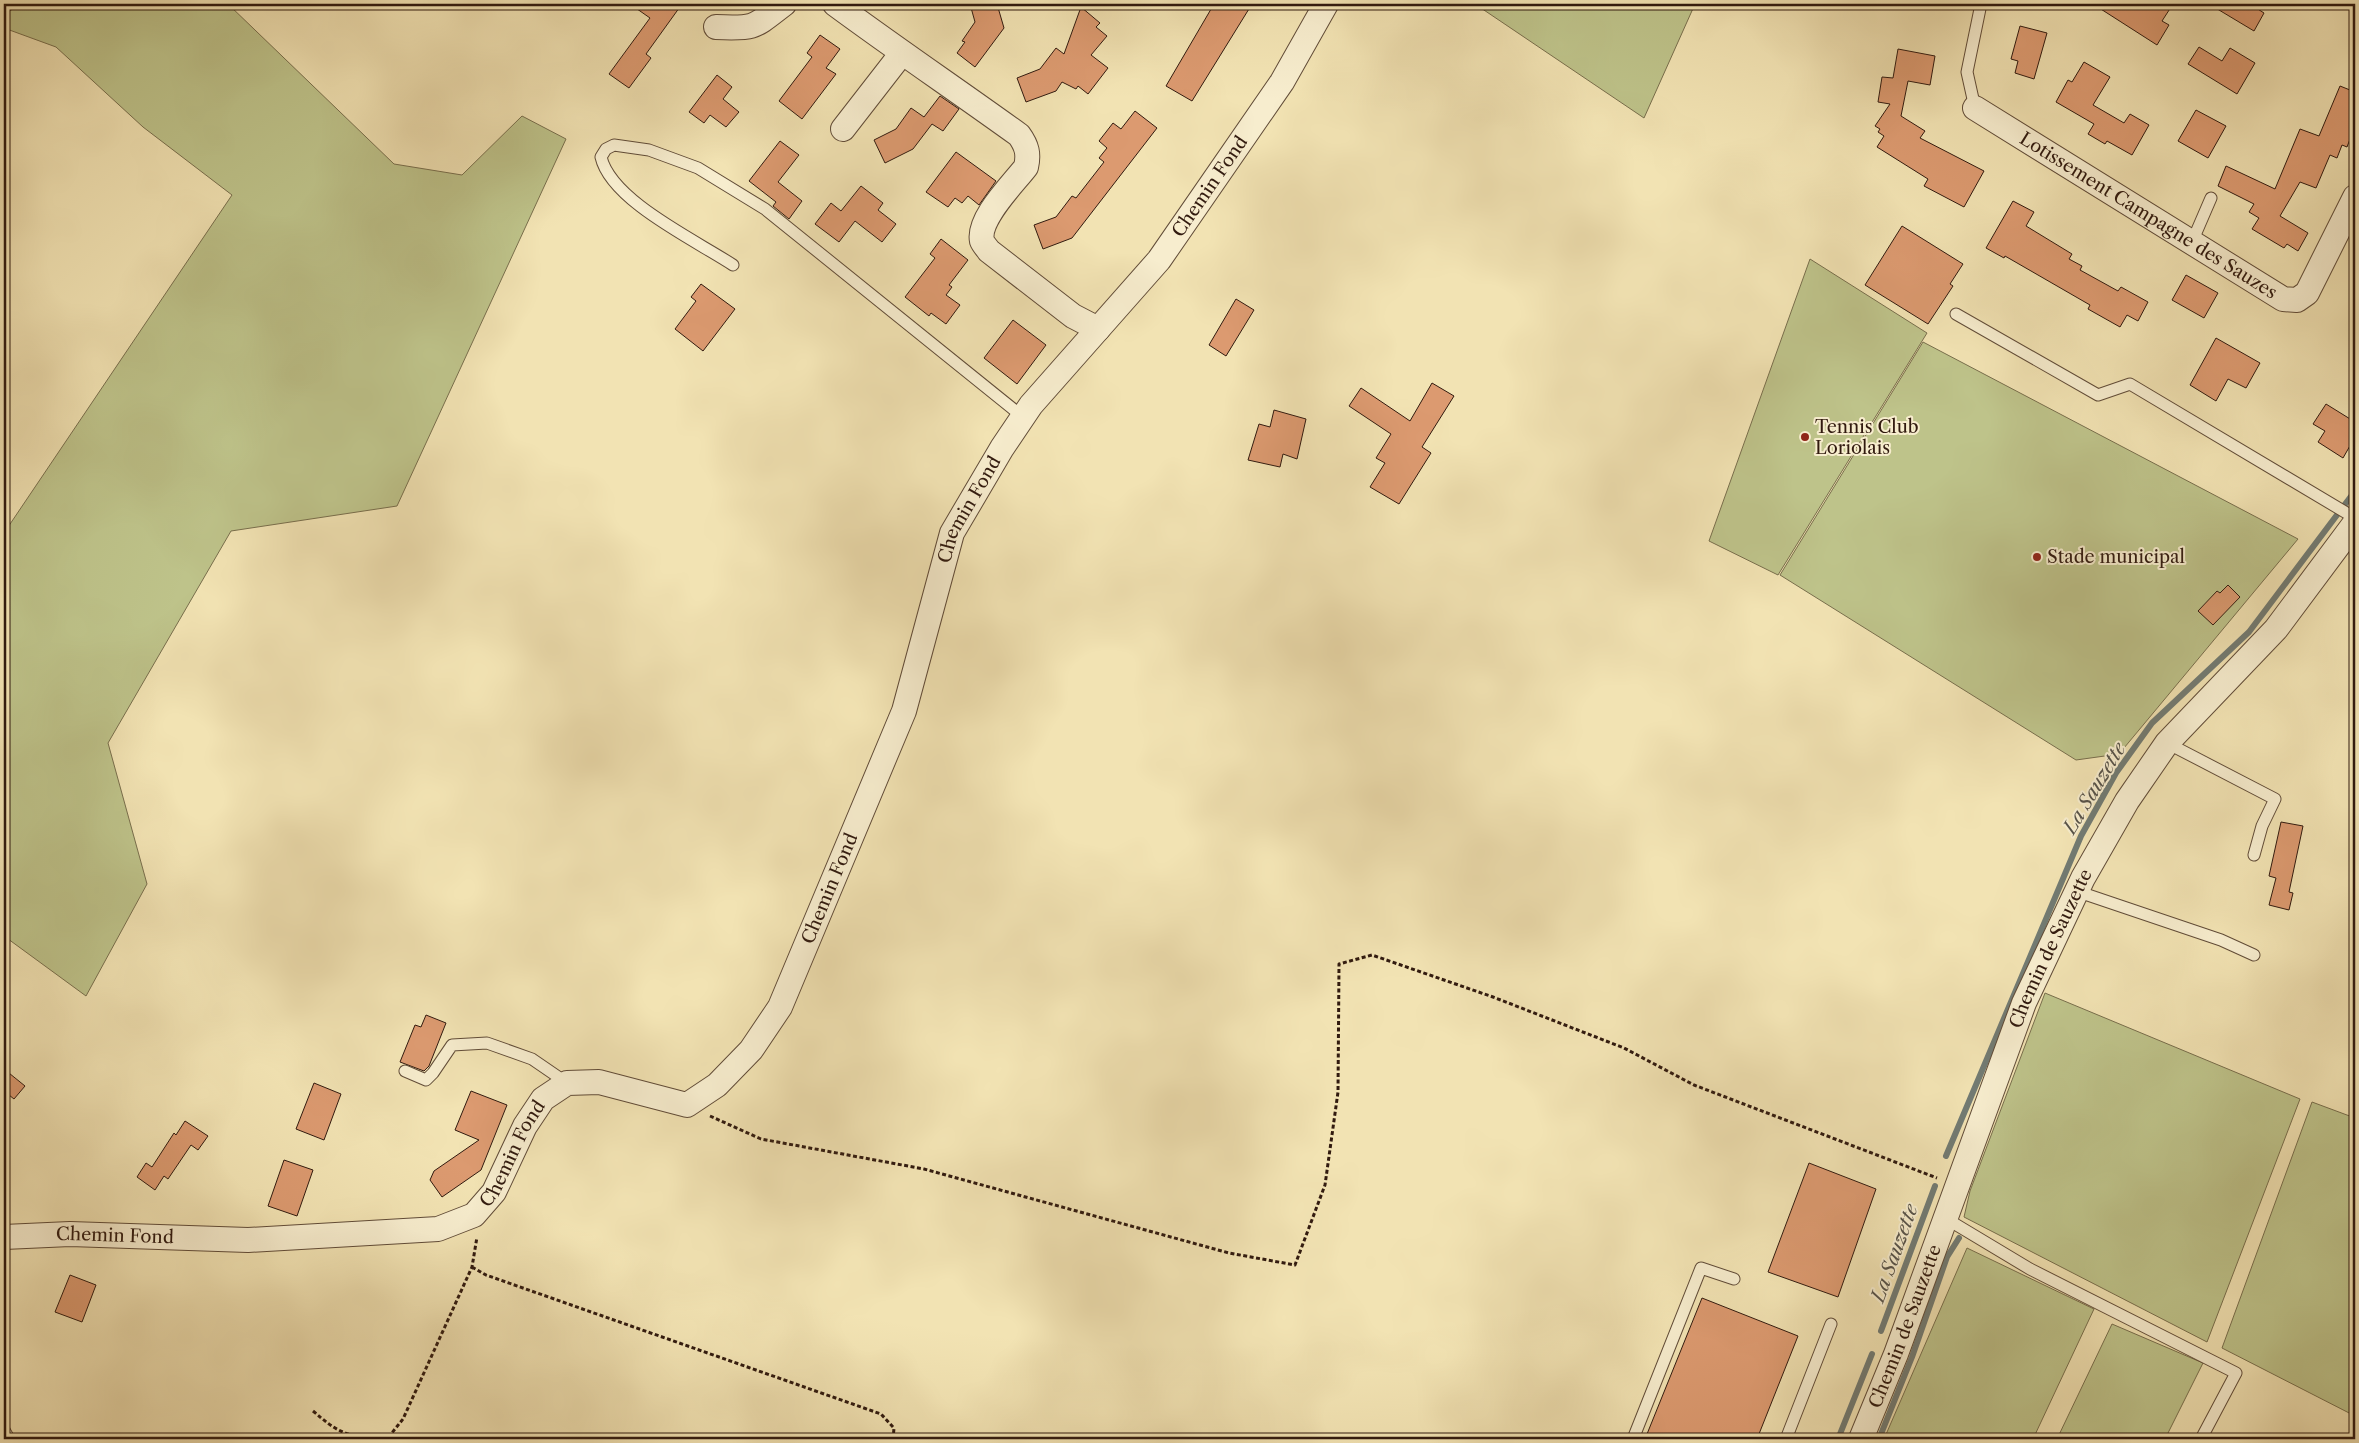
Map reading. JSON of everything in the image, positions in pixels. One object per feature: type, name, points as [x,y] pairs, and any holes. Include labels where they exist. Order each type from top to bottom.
[{"type":"street","points":[[716,27],[742,28],[760,24],[784,4]]},
{"type":"street","points":[[835,4],[1019,135],[1026,145],[1028,157],[1026,167],[986,218],[982,228],[982,241],[989,250],[1072,316],[1098,329]]},
{"type":"street","name":"Chemin Fond","points":[[687,1105],[717,1085],[751,1050],[780,1007],[904,711],[952,532],[1023,417],[1159,260],[1282,82],[1326,4]]},
{"type":"street","points":[[843,129],[902,53]]},
{"type":"street","name":"Lotissement Campagne des Sauzes","points":[[1975,108],[2283,299],[2297,300],[2307,293],[2355,197]]},
{"type":"street","name":"Chemin de Sauzette","points":[[1861,1439],[1896,1354],[1956,1185],[2024,1003],[2076,891],[2127,801],[2167,743],[2276,629],[2355,523]]},
{"type":"street","points":[[567,1083],[600,1082],[687,1105]]},
{"type":"street","name":"Chemin Fond","points":[[4,1237],[70,1234],[248,1240],[438,1229],[474,1215],[494,1192],[525,1126],[543,1099],[567,1083]]},
{"type":"lane","points":[[1975,108],[1967,72],[1981,4]]},
{"type":"lane","points":[[733,265],[650,214],[611,179],[603,166],[601,157],[606,150],[614,144],[649,150],[698,168],[765,209],[1023,417]]},
{"type":"lane","points":[[2192,242],[2211,198]]},
{"type":"lane","points":[[1956,314],[2098,395],[2130,384],[2355,518]]},
{"type":"lane","points":[[2167,743],[2276,799],[2262,826],[2254,855]]},
{"type":"lane","points":[[2076,891],[2221,940],[2254,955]]},
{"type":"lane","points":[[405,1071],[426,1080],[433,1073],[452,1044],[487,1043],[532,1059],[567,1083]]},
{"type":"lane","points":[[1945,1218],[2030,1269],[2236,1372],[2201,1439]]},
{"type":"lane","points":[[1633,1439],[1701,1268],[1734,1279]]},
{"type":"lane","points":[[1786,1439],[1832,1324]]},
{"type":"lane","points":[[4,1430],[9,1439]]},
{"type":"path","points":[[687,1105],[761,1139],[924,1169],[1229,1253],[1295,1265],[1325,1185],[1338,1092],[1339,964],[1372,955],[1493,997],[1624,1048],[1694,1085],[1956,1185]]},
{"type":"path","points":[[313,1411],[329,1425],[346,1435],[387,1439],[403,1419],[472,1267],[477,1237],[474,1215]]},
{"type":"path","points":[[472,1267],[486,1275],[881,1414],[894,1428],[893,1439]]},
{"type":"green space","points":[[20,4],[228,4],[394,164],[462,175],[522,116],[566,139],[397,506],[231,531],[108,743],[147,884],[86,996],[4,936],[4,533],[232,195],[143,127],[56,47],[4,28],[4,15]]},
{"type":"green space","points":[[1475,4],[1695,4],[1644,118]]},
{"type":"green space","name":"Tennis Club Loriolais","points":[[1810,259],[1927,333],[1778,575],[1709,541]]},
{"type":"green space","name":"Stade municipal","points":[[1923,342],[2298,539],[2119,754],[2076,760],[1780,575]]},
{"type":"green space","points":[[2045,993],[2300,1099],[2207,1342],[1964,1217],[1970,1191]]},
{"type":"green space","points":[[2312,1102],[2355,1118],[2355,1416],[2222,1348]]},
{"type":"green space","points":[[1967,1248],[2094,1309],[2033,1439],[1884,1439]]},
{"type":"green space","points":[[2112,1324],[2203,1363],[2165,1439],[2057,1439]]},
{"type":"building","points":[[630,4],[682,4],[646,54],[651,58],[629,88],[609,74],[650,18]]},
{"type":"building","points":[[970,4],[997,4],[1004,28],[975,67],[957,53],[965,42],[962,41],[975,22]]},
{"type":"building","points":[[1214,4],[1252,4],[1192,101],[1166,86]]},
{"type":"building","points":[[2093,4],[2173,4],[2162,21],[2169,25],[2157,45]]},
{"type":"building","points":[[2209,4],[2250,4],[2264,13],[2254,31]]},
{"type":"building","points":[[1081,7],[1100,23],[1096,27],[1107,36],[1091,55],[1108,68],[1088,94],[1078,86],[1076,89],[1062,82],[1056,91],[1026,102],[1017,78],[1040,69],[1056,48],[1064,54]]},
{"type":"building","points":[[2020,26],[2047,33],[2034,79],[2015,73],[2018,61],[2011,59]]},
{"type":"building","points":[[820,35],[840,49],[826,68],[836,74],[802,119],[779,101],[812,57],[807,53]]},
{"type":"building","points":[[2199,47],[2222,61],[2230,48],[2255,63],[2237,94],[2188,64]]},
{"type":"building","points":[[1898,49],[1935,56],[1930,85],[1908,81],[1901,116],[1925,131],[1920,138],[1984,171],[1964,207],[1924,186],[1928,179],[1877,147],[1884,136],[1878,132],[1880,129],[1875,126],[1890,104],[1878,102],[1882,77],[1893,78]]},
{"type":"building","points":[[2084,62],[2110,77],[2093,105],[2124,123],[2130,114],[2149,125],[2132,155],[2107,141],[2105,144],[2088,134],[2094,124],[2056,102],[2068,80],[2072,82]]},
{"type":"building","points":[[717,75],[732,87],[723,99],[739,112],[726,127],[710,115],[704,123],[689,112]]},
{"type":"building","points":[[2340,86],[2355,92],[2355,126],[2347,147],[2342,145],[2337,158],[2330,155],[2316,188],[2300,182],[2280,216],[2308,233],[2298,251],[2287,244],[2284,248],[2252,229],[2259,218],[2249,212],[2254,204],[2218,186],[2226,166],[2275,189],[2300,129],[2319,136]]},
{"type":"building","points":[[940,96],[959,109],[943,131],[932,124],[913,149],[885,163],[874,140],[896,129],[911,108],[924,117]]},
{"type":"building","points":[[2196,110],[2226,126],[2208,158],[2178,141]]},
{"type":"building","points":[[1135,111],[1157,128],[1072,238],[1043,249],[1034,225],[1056,217],[1072,196],[1076,198],[1104,162],[1099,158],[1107,148],[1099,141],[1113,123],[1121,129]]},
{"type":"building","points":[[780,141],[799,155],[778,182],[802,201],[789,219],[773,206],[776,202],[749,181]]},
{"type":"building","points":[[956,152],[996,181],[979,205],[968,196],[962,203],[955,198],[948,207],[926,192]]},
{"type":"building","points":[[861,186],[883,203],[878,210],[896,224],[882,242],[855,221],[839,242],[815,224],[831,203],[841,211]]},
{"type":"building","points":[[2013,201],[2034,212],[2026,226],[2072,254],[2069,259],[2082,266],[2080,270],[2118,291],[2121,287],[2148,302],[2138,321],[2127,315],[2120,327],[2088,309],[2090,305],[2005,256],[2004,258],[1986,248]]},
{"type":"building","points":[[1902,226],[1963,264],[1950,284],[1953,286],[1928,324],[1865,285]]},
{"type":"building","points":[[941,239],[968,260],[949,285],[952,287],[946,295],[960,305],[946,324],[931,313],[929,316],[905,297],[935,258],[930,254]]},
{"type":"building","points":[[2186,275],[2218,293],[2204,318],[2172,300]]},
{"type":"building","points":[[701,284],[735,309],[703,351],[675,329],[696,301],[691,297]]},
{"type":"building","points":[[1236,299],[1254,310],[1226,356],[1209,345]]},
{"type":"building","points":[[1013,320],[1046,345],[1017,384],[984,358]]},
{"type":"building","points":[[2216,338],[2260,363],[2246,388],[2228,379],[2216,401],[2190,385]]},
{"type":"building","points":[[1432,383],[1454,396],[1422,447],[1431,453],[1399,504],[1370,487],[1385,463],[1376,458],[1391,434],[1349,406],[1361,388],[1410,421]]},
{"type":"building","points":[[2326,404],[2355,422],[2355,437],[2343,458],[2318,442],[2325,431],[2313,424]]},
{"type":"building","points":[[1274,410],[1306,419],[1297,459],[1283,454],[1280,467],[1248,460],[1259,424],[1270,427]]},
{"type":"building","points":[[2228,585],[2240,597],[2213,625],[2198,611],[2217,591],[2220,593]]},
{"type":"building","points":[[2281,822],[2303,826],[2289,892],[2293,893],[2289,910],[2269,905],[2276,878],[2269,876]]},
{"type":"building","points":[[426,1015],[446,1023],[429,1066],[424,1071],[400,1062],[415,1025],[421,1027]]},
{"type":"building","points":[[4,1069],[25,1086],[14,1099],[4,1091]]},
{"type":"building","points":[[314,1083],[341,1094],[324,1140],[296,1129]]},
{"type":"building","points":[[471,1091],[507,1105],[481,1170],[442,1197],[430,1180],[434,1171],[479,1140],[455,1130]]},
{"type":"building","points":[[185,1121],[208,1136],[198,1150],[191,1145],[168,1179],[164,1176],[155,1190],[137,1177],[146,1163],[152,1167],[174,1133],[176,1135]]},
{"type":"building","points":[[284,1160],[313,1170],[297,1216],[268,1206]]},
{"type":"building","points":[[1809,1163],[1876,1189],[1838,1297],[1768,1272]]},
{"type":"building","points":[[70,1275],[96,1285],[82,1322],[55,1312]]},
{"type":"building","points":[[1702,1298],[1798,1336],[1757,1439],[1645,1439]]},
{"type":"waterway","name":"La Sauzette","points":[[1946,1156],[2081,836],[2116,773],[2152,723],[2249,632],[2355,491]]},
{"type":"waterway","name":"La Sauzette","points":[[1881,1331],[1935,1186]]},
{"type":"waterway","points":[[1879,1439],[1912,1357],[1947,1257],[1959,1238]]},
{"type":"waterway","name":"La Sauzette","points":[[1838,1439],[1872,1354]]},
{"type":"place","name":"Tennis Club Loriolais","points":[[1805,437]]},
{"type":"place","name":"Stade municipal","points":[[2037,557]]}]
